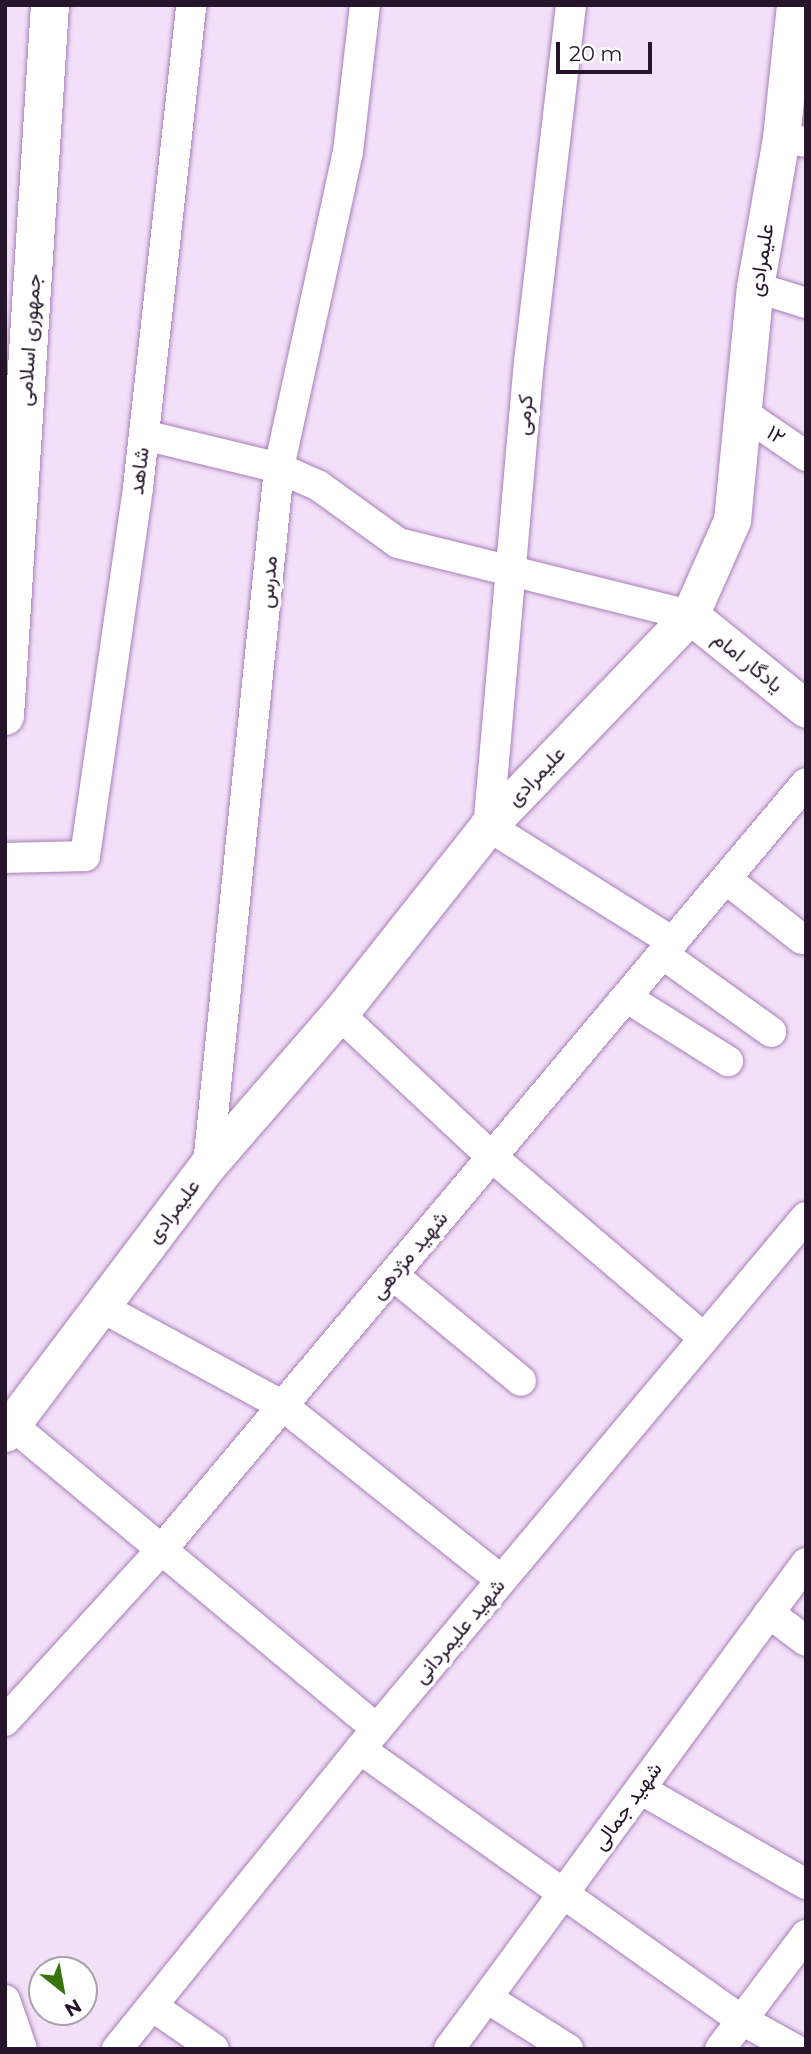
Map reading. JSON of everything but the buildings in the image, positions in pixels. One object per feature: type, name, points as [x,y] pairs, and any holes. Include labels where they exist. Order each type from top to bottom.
[{"type":"main road","name":"جمهوری اسلامی","points":[[5,716],[10,564],[50,5]]},
{"type":"street","name":"شاهد","points":[[5,858],[85,856],[144,435],[191,5]]},
{"type":"street","name":"مدرس","points":[[208,1164],[279,468],[348,152],[365,5]]},
{"type":"street","name":"کرمی","points":[[488,826],[509,570],[570,5]]},
{"type":"street","name":"علیمرادی","points":[[8,1429],[208,1164],[339,1014],[488,826],[690,615],[732,520],[746,415],[755,287],[793,140],[795,5]]},
{"type":"street","points":[[755,287],[806,303]]},
{"type":"street","name":"۱۲","points":[[746,415],[806,456]]},
{"type":"street","points":[[144,435],[279,468],[319,486],[398,543],[690,615]]},
{"type":"street","name":"یادگار امام","points":[[690,615],[806,709]]},
{"type":"street","name":"شهید مژدهی","points":[[5,1721],[163,1548],[492,1157],[629,999],[806,783]]},
{"type":"street","points":[[488,826],[669,948],[771,1032]]},
{"type":"street","points":[[726,879],[802,939]]},
{"type":"street","points":[[629,999],[728,1061]]},
{"type":"street","points":[[339,1014],[492,1157],[704,1338]]},
{"type":"street","name":"شهید علیمردانی","points":[[117,2049],[368,1739],[806,1217]]},
{"type":"street","points":[[393,1275],[521,1381]]},
{"type":"street","points":[[101,1307],[283,1406],[501,1580]]},
{"type":"street","points":[[8,1429],[163,1548],[368,1739],[565,1892],[741,2020],[794,2049]]},
{"type":"street","name":"شهید جمالی","points":[[449,2049],[806,1563]]},
{"type":"street","points":[[769,1613],[806,1641]]},
{"type":"street","points":[[640,1789],[806,1884]]},
{"type":"street","points":[[720,2049],[806,1935]]},
{"type":"street","points":[[487,1998],[568,2049]]},
{"type":"street","points":[[5,2000],[22,2049]]},
{"type":"street","points":[[152,2006],[214,2049]]}]
